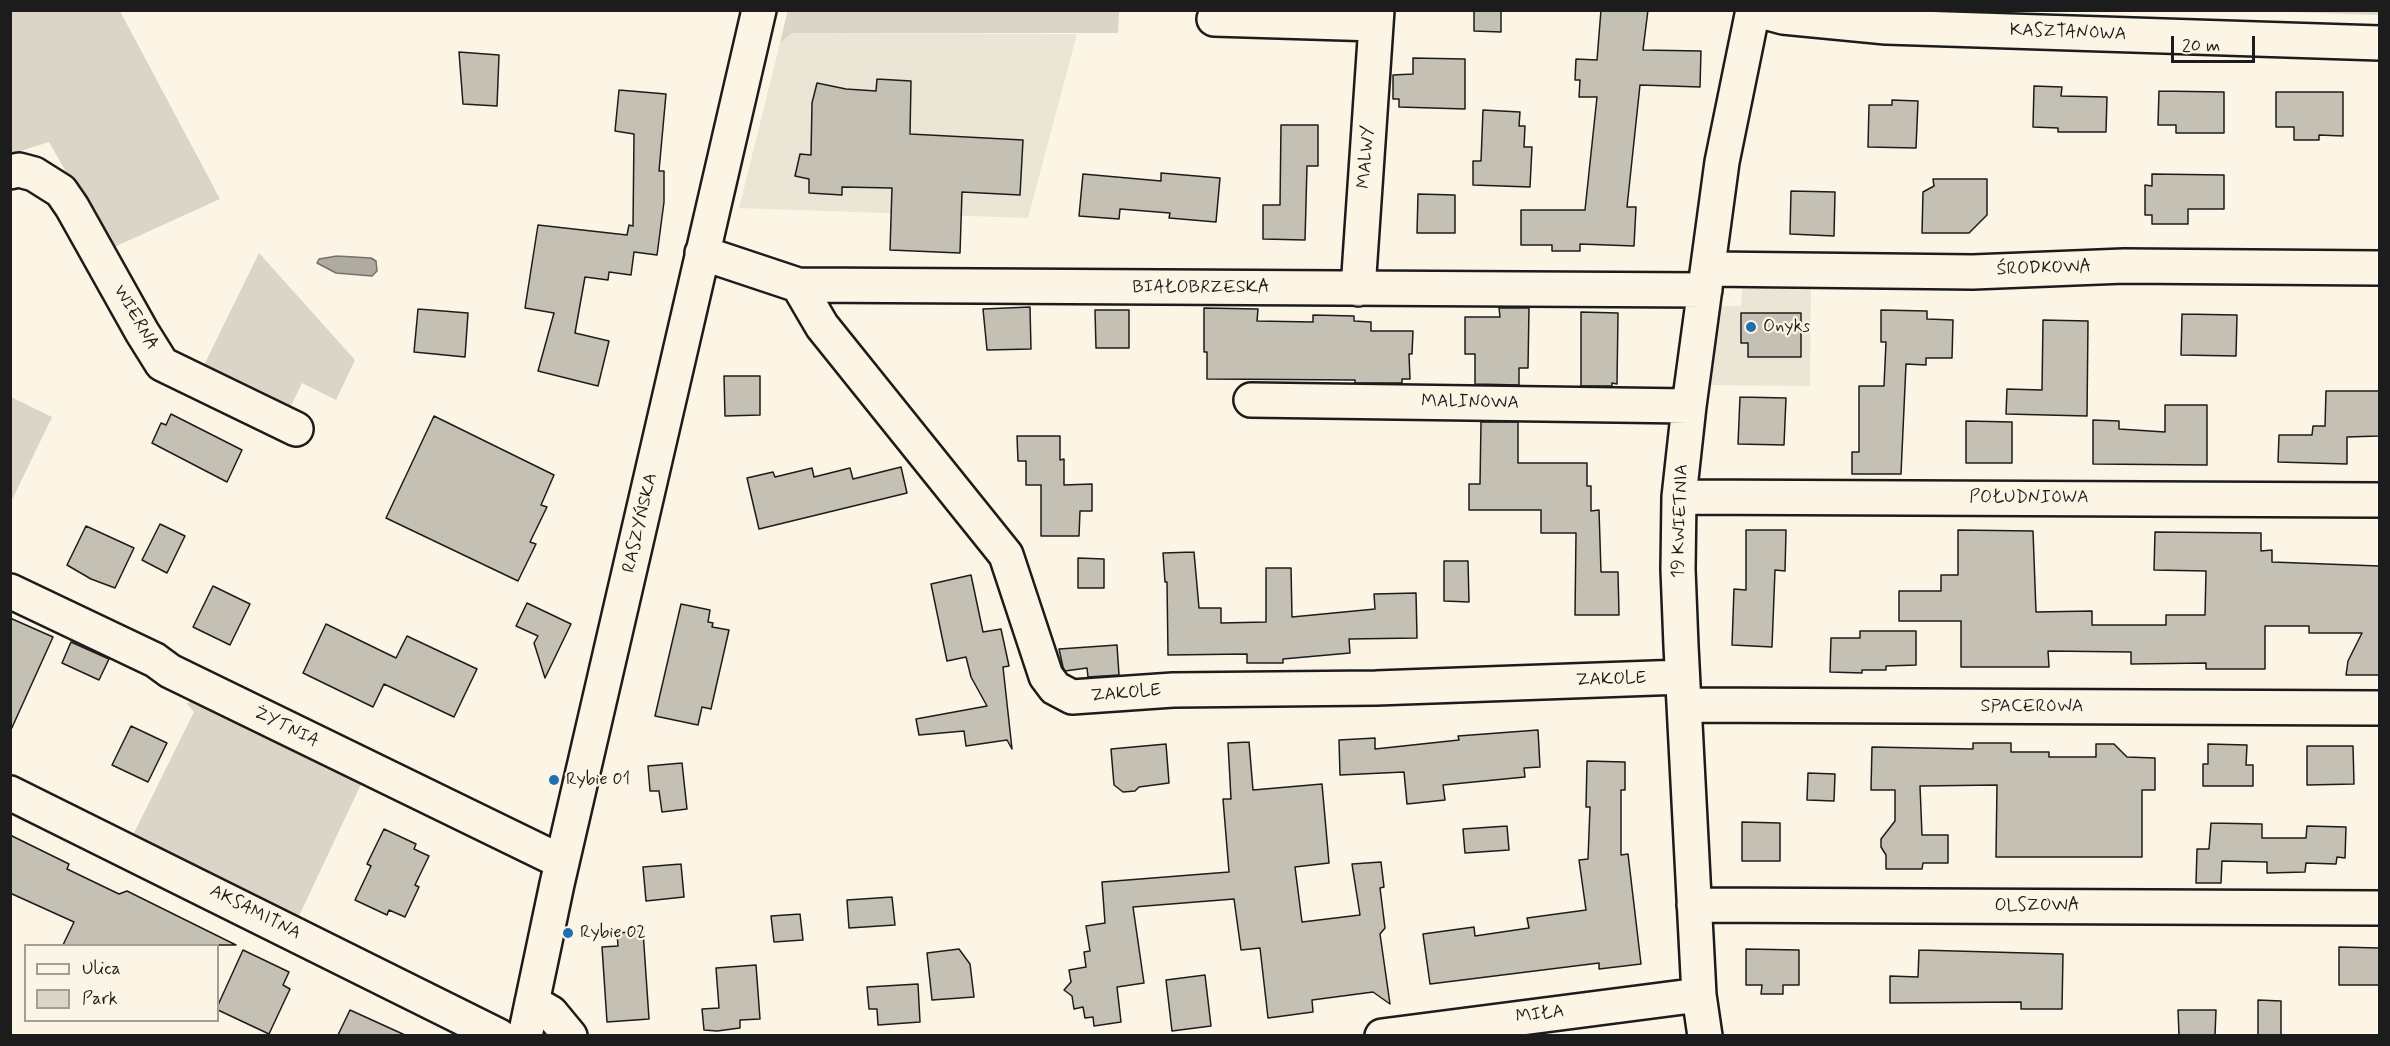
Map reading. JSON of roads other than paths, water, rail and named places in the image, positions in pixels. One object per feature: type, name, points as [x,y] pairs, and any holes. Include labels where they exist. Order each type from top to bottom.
[{"type":"street","name":"RASZYŃSKA","points":[[525,1035],[562,862],[759,10]]},
{"type":"street","name":"KASZTANOWA","points":[[1755,10],[1783,17],[1886,27],[2379,44]]},
{"type":"street","name":"19 KWIETNIA","points":[[1705,1035],[1699,996],[1683,691],[1678,569],[1679,497],[1722,162],[1755,10]]},
{"type":"street","name":"MALWY","points":[[1214,19],[1377,17],[1358,289]]},
{"type":"street","name":"WIERNA","points":[[10,172],[20,170],[34,174],[61,191],[141,332],[162,364],[296,429]]},
{"type":"street","name":"BIAŁOBRZESKA","points":[[702,253],[798,285],[1358,289],[1707,279]]},
{"type":"street","name":"ŚRODKOWA","points":[[1707,279],[2124,266],[2379,268]]},
{"type":"street","name":"ZAKOLE","points":[[798,285],[822,326],[1006,555],[1046,676],[1055,688],[1072,697],[1173,690],[1376,688],[1683,691]]},
{"type":"street","name":"MALINOWA","points":[[1251,400],[1689,405]]},
{"type":"street","name":"POŁUDNIOWA","points":[[1679,497],[2379,500]]},
{"type":"street","name":"ŻYTNIA","points":[[10,591],[155,660],[170,671],[562,862]]},
{"type":"street","name":"SPACEROWA","points":[[1683,691],[2379,708]]},
{"type":"street","name":"AKSAMITNA","points":[[10,793],[499,1035]]},
{"type":"street","name":"OLSZOWA","points":[[1694,905],[2379,908]]},
{"type":"street","name":"MIŁA","points":[[1382,1035],[1699,996]]},
{"type":"street","points":[[532,1002],[552,1013],[570,1035]]},
{"type":"place","name":"Onyks","points":[[1751,327]]},
{"type":"place","name":"Rybie 01","points":[[554,780]]},
{"type":"place","name":"Rybie 02","points":[[568,933]]}]
